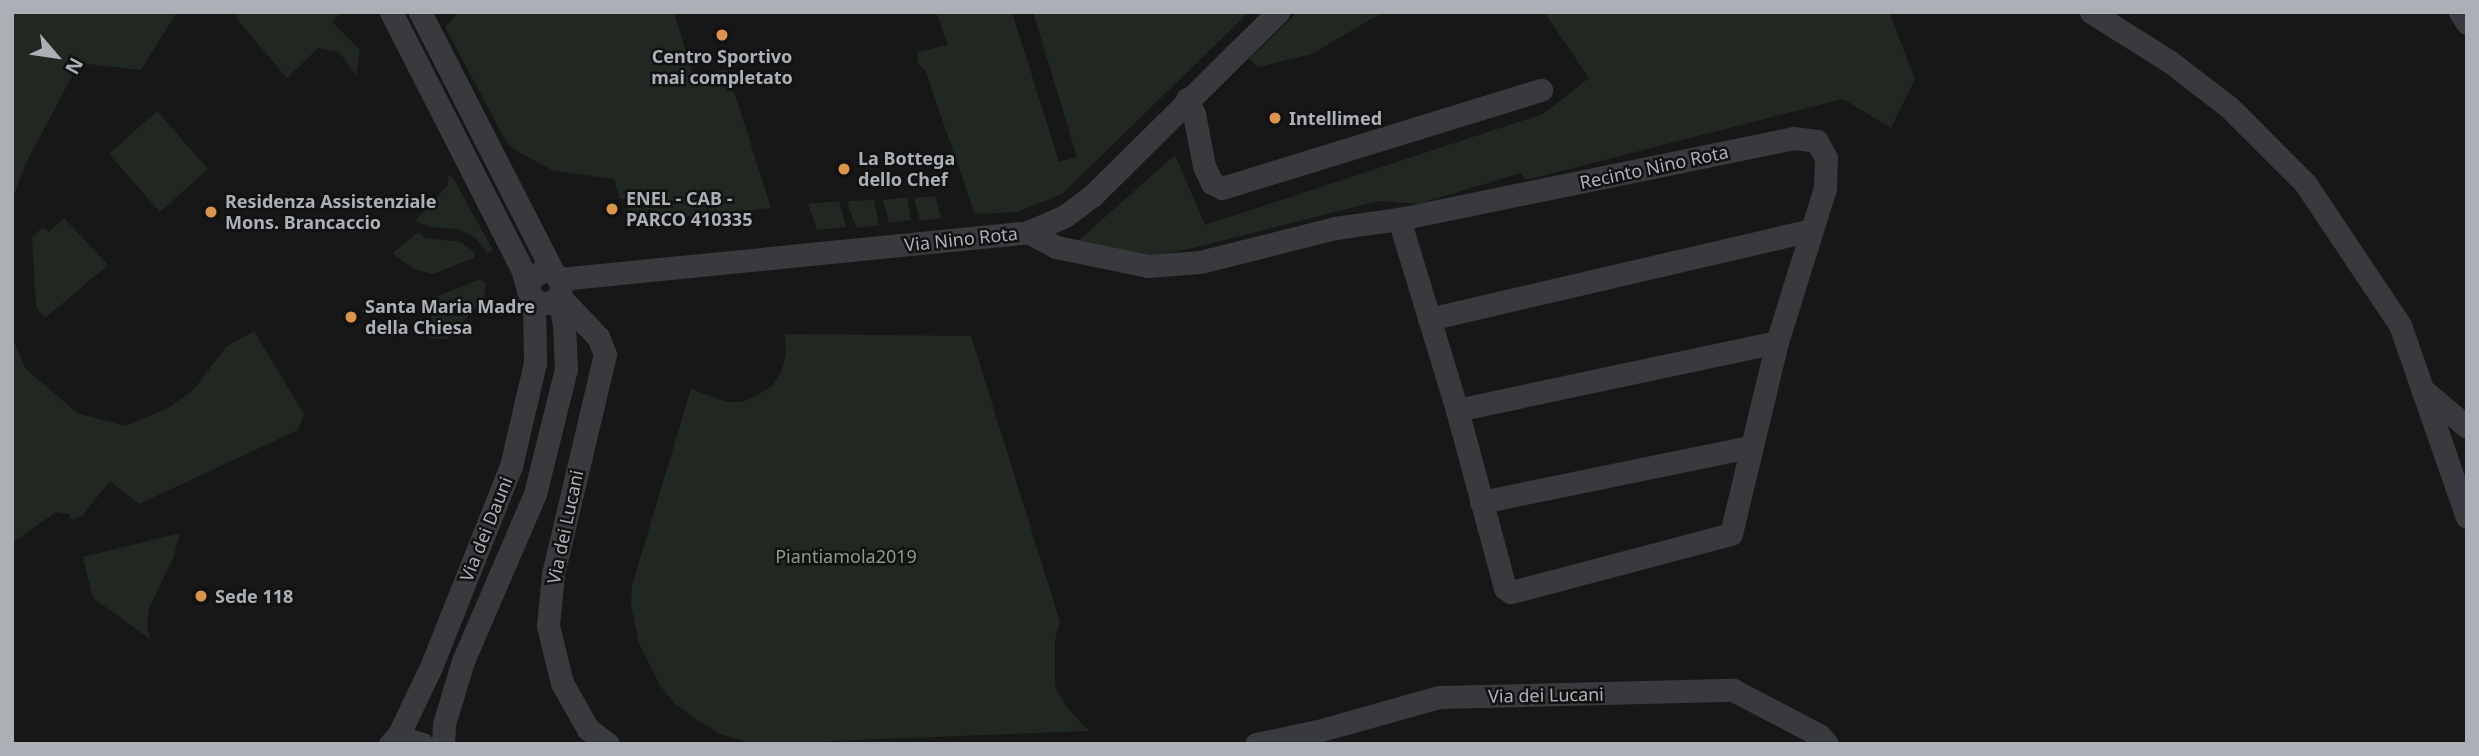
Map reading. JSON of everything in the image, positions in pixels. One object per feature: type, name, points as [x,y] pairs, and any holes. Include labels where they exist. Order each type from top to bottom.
[{"type":"street","name":"Via dei Dauni","points":[[391,12],[522,269],[531,295],[535,363],[511,467],[437,650],[399,734],[391,744]]},
{"type":"street","name":"Via Nino Rota","points":[[557,282],[1028,232],[1065,216],[1092,196],[1187,99],[1278,12]]},
{"type":"street","points":[[2091,12],[2169,61],[2229,107],[2305,183],[2400,326],[2467,517]]},
{"type":"street","points":[[2460,12],[2467,23]]},
{"type":"street","name":"Via dei Dauni","points":[[424,14],[557,282],[566,369],[535,494],[463,661],[444,724],[443,744]]},
{"type":"street","points":[[1187,99],[1194,114],[1204,166],[1212,183],[1222,188],[1541,90]]},
{"type":"street","name":"Recinto Nino Rota","points":[[1028,232],[1056,247],[1148,266],[1200,262],[1335,228],[1399,219],[1793,138],[1817,141],[1826,158],[1825,188],[1777,342],[1731,534],[1511,592],[1504,588],[1457,410],[1399,219]]},
{"type":"street","points":[[1429,319],[1810,230]]},
{"type":"street","points":[[531,295],[533,275],[543,270],[557,282],[598,337]]},
{"type":"street","points":[[565,347],[572,337],[583,333],[598,337]]},
{"type":"street","name":"Via dei Lucani","points":[[598,337],[605,354],[553,574],[548,626],[562,683],[588,729],[608,744]]},
{"type":"street","points":[[1457,410],[1777,342]]},
{"type":"street","points":[[2422,389],[2467,427]]},
{"type":"street","points":[[1481,502],[1750,447]]},
{"type":"street","points":[[437,650],[463,661]]},
{"type":"street","name":"Via dei Lucani","points":[[1256,744],[1318,731],[1439,697],[1733,690],[1819,735],[1827,744]]},
{"type":"street","points":[[391,744],[409,740],[422,744]]},
{"type":"green space","points":[[12,12],[177,12],[141,70],[79,63],[26,163],[12,200]]},
{"type":"green space","points":[[241,12],[342,12],[332,22],[360,50],[356,75],[339,52],[318,48],[287,78],[236,18]]},
{"type":"green space","points":[[459,12],[674,12],[694,78],[727,69],[771,208],[650,220],[628,218],[628,199],[620,199],[614,179],[554,171],[516,151],[507,143],[445,27]]},
{"type":"green space","points":[[936,12],[1012,12],[1059,162],[1077,157],[1033,12],[1249,12],[1062,194],[1017,212],[975,214],[925,70],[918,64],[917,52],[948,45]]},
{"type":"green space","points":[[1297,12],[1383,12],[1312,54],[1258,67],[1249,59]]},
{"type":"green space","points":[[1544,12],[1889,12],[1915,79],[1891,128],[1843,99],[1526,180],[1521,173],[1418,204],[1378,201],[1189,249],[1155,255],[1130,253],[1078,241],[1175,155],[1205,225],[1543,114],[1589,78]]},
{"type":"green space","points":[[157,111],[208,169],[160,212],[109,154]]},
{"type":"green space","points":[[448,175],[453,178],[493,250],[488,253],[474,237],[457,229],[430,227],[415,221],[448,185]]},
{"type":"green space","points":[[935,196],[941,218],[920,221],[914,198]]},
{"type":"green space","points":[[907,197],[911,220],[889,223],[883,200]]},
{"type":"green space","points":[[874,200],[879,225],[856,228],[847,201]]},
{"type":"green space","points":[[839,201],[846,227],[817,230],[808,204]]},
{"type":"green space","points":[[64,218],[108,265],[45,318],[36,307],[32,237],[43,227],[49,232]]},
{"type":"green space","points":[[419,232],[424,238],[461,242],[474,252],[474,258],[433,274],[414,269],[392,253]]},
{"type":"green space","points":[[481,279],[486,283],[484,298],[448,339],[426,338],[436,297]]},
{"type":"green space","points":[[254,331],[304,414],[298,430],[139,504],[110,481],[82,516],[72,520],[69,514],[56,512],[12,543],[12,336],[25,368],[77,413],[125,426],[170,407],[195,388],[226,347]]},
{"type":"green space","name":"Piantiamola2019","points":[[785,334],[971,336],[1060,622],[1055,640],[1055,687],[1068,709],[1089,731],[756,744],[720,734],[676,705],[660,686],[639,643],[631,606],[632,586],[691,389],[727,402],[742,402],[758,395],[773,385],[782,370],[786,353]]},
{"type":"green space","points":[[180,533],[173,558],[149,608],[147,626],[150,639],[93,598],[83,557]]},
{"type":"place","name":"Centro Sportivo mai completato","points":[[722,35]]},
{"type":"place","name":"Intellimed","points":[[1275,118]]},
{"type":"place","name":"La Bottega dello Chef","points":[[844,169]]},
{"type":"place","name":"ENEL - CAB - PARCO 410335","points":[[612,209]]},
{"type":"place","name":"Residenza Assistenziale Mons. Brancaccio","points":[[211,212]]},
{"type":"place","name":"Santa Maria Madre della Chiesa","points":[[351,317]]},
{"type":"place","name":"Sede 118","points":[[201,596]]}]
